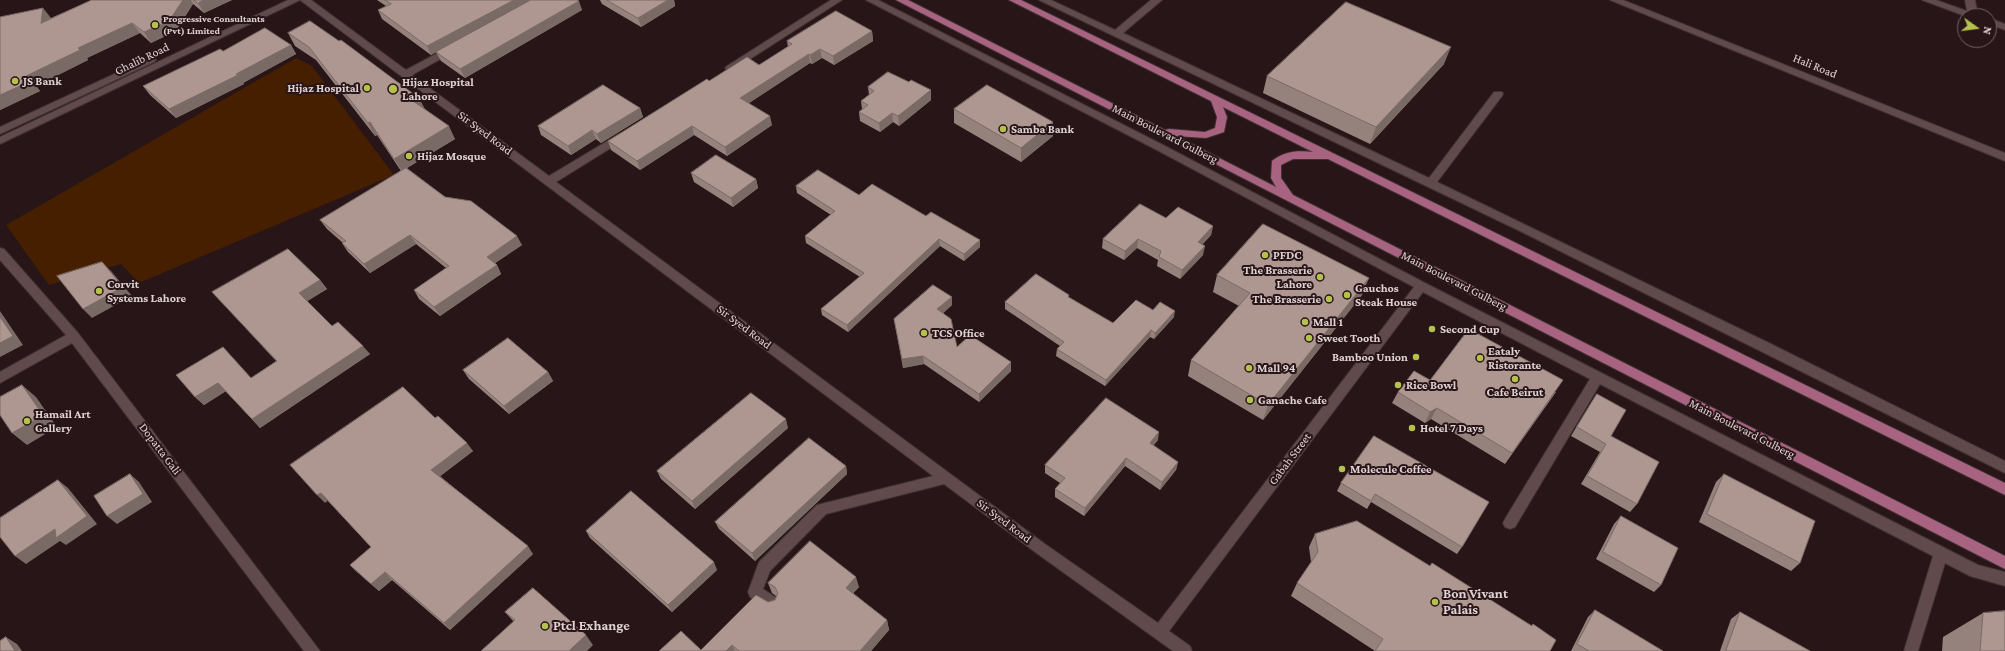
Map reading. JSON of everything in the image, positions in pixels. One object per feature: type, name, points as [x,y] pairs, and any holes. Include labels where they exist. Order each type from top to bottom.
[{"type":"main road","name":"Main Boulevard Gulberg","points":[[901,0],[2005,564]]},
{"type":"main road","points":[[1014,0],[2005,489]]},
{"type":"main road","points":[[1157,130],[1184,134],[1206,135],[1220,130],[1222,117],[1215,99]]},
{"type":"main road","points":[[1288,197],[1276,178],[1276,164],[1281,158],[1297,154],[1334,158]]},
{"type":"street","name":"Ghalib Road","points":[[0,131],[278,0]]},
{"type":"street","name":"Ghalib Road","points":[[0,141],[296,0]]},
{"type":"street","name":"Sir Syed Road","points":[[305,0],[1040,548],[1186,651]]},
{"type":"street","points":[[722,73],[837,0]]},
{"type":"street","points":[[871,0],[1161,148],[1421,286],[1975,571],[2005,579]]},
{"type":"street","points":[[1044,0],[1431,183],[1697,313],[2005,467]]},
{"type":"street","points":[[1116,34],[1157,0]]},
{"type":"street","name":"Hali Road","points":[[1615,0],[2005,157]]},
{"type":"street","points":[[1927,0],[1957,10]]},
{"type":"street","points":[[406,74],[461,45]]},
{"type":"street","points":[[1431,183],[1498,94]]},
{"type":"street","points":[[549,181],[629,132]]},
{"type":"street","name":"Dopatta Gali","points":[[0,252],[74,336],[313,651]]},
{"type":"street","name":"Gabah Street","points":[[1160,632],[1421,286]]},
{"type":"street","points":[[0,378],[74,336]]},
{"type":"street","points":[[1510,523],[1598,377]]},
{"type":"street","points":[[773,604],[755,592],[764,567],[822,510],[947,478]]},
{"type":"street","points":[[1911,651],[1941,553]]},
{"type":"shaded area","points":[[296,58],[312,66],[394,175],[139,283],[121,264],[49,285],[6,225]]},
{"type":"building","points":[[92,0],[183,0],[169,21],[144,32],[132,23],[78,48],[80,50],[26,76],[31,81],[0,95],[0,17],[43,8],[41,23]]},
{"type":"building","points":[[194,0],[204,0],[198,3]]},
{"type":"building","points":[[385,0],[514,0],[427,46],[378,10],[391,4]]},
{"type":"building","points":[[531,0],[579,1],[460,69],[436,52]]},
{"type":"building","points":[[607,0],[668,0],[638,18]]},
{"type":"building","points":[[1346,2],[1451,47],[1376,127],[1267,76]]},
{"type":"building","points":[[836,11],[872,31],[833,56],[820,49],[810,55],[809,54],[740,98],[770,116],[725,147],[692,126],[637,161],[608,141],[707,79],[709,81],[747,57],[759,65],[792,44],[787,41]]},
{"type":"building","points":[[310,21],[339,41],[341,40],[419,98],[413,101],[449,126],[394,159],[370,122],[368,123],[309,47],[288,33]]},
{"type":"building","points":[[265,28],[291,45],[236,74],[238,75],[169,109],[143,86],[220,49],[223,51]]},
{"type":"building","points":[[888,72],[909,82],[911,80],[931,90],[898,116],[892,113],[879,123],[859,112],[868,105],[861,101],[874,91],[868,87]]},
{"type":"building","points":[[603,85],[640,108],[597,134],[592,130],[568,146],[538,126]]},
{"type":"building","points":[[987,85],[1053,122],[1021,148],[954,109]]},
{"type":"building","points":[[716,155],[756,179],[731,198],[691,173]]},
{"type":"building","points":[[406,168],[445,197],[471,201],[517,236],[487,257],[497,265],[434,307],[414,290],[449,266],[410,235],[364,264],[342,243],[346,241],[320,220]]},
{"type":"building","points":[[818,170],[859,195],[872,184],[926,216],[931,212],[980,240],[964,254],[939,239],[847,325],[821,309],[864,273],[805,236],[835,211],[796,186]]},
{"type":"building","points":[[1140,204],[1166,218],[1178,207],[1213,226],[1198,242],[1205,246],[1182,270],[1159,257],[1161,251],[1138,239],[1125,251],[1103,239]]},
{"type":"building","points":[[1263,224],[1369,278],[1268,405],[1191,360],[1250,293],[1217,275]]},
{"type":"building","points":[[288,249],[320,280],[299,293],[332,326],[338,322],[363,346],[252,419],[218,383],[195,397],[176,375],[223,347],[251,378],[277,361],[212,292]]},
{"type":"building","name":"Corvit Systems Lahore","points":[[102,262],[123,287],[83,309],[57,276]]},
{"type":"building","points":[[1036,274],[1069,295],[1068,297],[1113,323],[1136,300],[1153,310],[1160,302],[1175,311],[1155,333],[1151,330],[1106,380],[1057,349],[1064,342],[1005,302]]},
{"type":"building","points":[[933,285],[952,297],[937,309],[951,319],[957,347],[970,335],[1011,362],[979,394],[923,356],[902,359],[894,319]]},
{"type":"building","points":[[0,317],[13,336],[0,343]]},
{"type":"building","points":[[1469,329],[1563,380],[1512,453],[1437,408],[1430,412],[1398,392],[1414,371],[1430,380]]},
{"type":"building","points":[[508,338],[548,372],[504,406],[463,370]]},
{"type":"building","points":[[22,385],[43,415],[12,433],[0,415],[0,397]]},
{"type":"building","points":[[403,387],[435,418],[438,416],[467,443],[431,470],[528,546],[444,623],[385,572],[371,584],[350,565],[371,547],[321,493],[317,495],[290,465]]},
{"type":"building","points":[[751,393],[786,419],[692,501],[657,471]]},
{"type":"building","points":[[1597,394],[1626,410],[1611,436],[1659,462],[1637,504],[1587,476],[1606,444],[1577,427]]},
{"type":"building","points":[[1106,398],[1159,432],[1150,443],[1178,462],[1162,482],[1126,458],[1085,508],[1055,489],[1065,478],[1045,465]]},
{"type":"building","points":[[1374,436],[1489,502],[1462,547],[1375,494],[1371,501],[1341,483]]},
{"type":"building","points":[[809,438],[846,466],[752,553],[715,522]]},
{"type":"building","points":[[130,474],[143,494],[107,516],[94,496]]},
{"type":"building","points":[[1724,474],[1815,521],[1800,563],[1707,514]]},
{"type":"building","points":[[58,480],[87,516],[56,538],[55,529],[15,556],[0,537],[0,518]]},
{"type":"building","points":[[631,491],[714,562],[668,605],[586,531]]},
{"type":"building","points":[[1621,516],[1678,548],[1661,585],[1603,552]]},
{"type":"building","points":[[1357,521],[1430,566],[1432,563],[1532,626],[1533,624],[1556,640],[1550,651],[1375,651],[1383,639],[1297,583],[1318,552],[1315,534]]},
{"type":"building","points":[[810,541],[856,577],[846,588],[887,620],[860,651],[739,651],[732,645],[726,651],[659,651],[681,631],[701,650],[756,595],[768,602],[775,600],[778,593],[775,587],[768,583]]},
{"type":"building","name":"Ptcl Exhange","points":[[533,588],[586,635],[569,651],[481,651],[515,620],[505,612]]},
{"type":"building","points":[[1595,610],[1663,651],[1589,651],[1577,644]]},
{"type":"building","points":[[2005,611],[2005,651],[1980,651],[1983,613]]},
{"type":"building","points":[[1740,612],[1810,651],[1726,651]]},
{"type":"building","points":[[6,637],[15,651],[0,651],[0,641]]},
{"type":"place","name":"Progressive Consultants (Pvt) Limited","points":[[155,25]]},
{"type":"place","name":"JS Bank","points":[[15,81]]},
{"type":"place","name":"Hijaz Hospital","points":[[367,88]]},
{"type":"place","name":"Hijaz Hospital Lahore","points":[[393,89]]},
{"type":"place","name":"Samba Bank","points":[[1003,129]]},
{"type":"place","name":"Hijaz Mosque","points":[[409,156]]},
{"type":"place","name":"PFDC","points":[[1265,255]]},
{"type":"place","name":"The Brasserie Lahore","points":[[1320,277]]},
{"type":"place","name":"Corvit Systems Lahore","points":[[99,291]]},
{"type":"place","name":"Gauchos Steak House","points":[[1347,295]]},
{"type":"place","name":"The Brasserie","points":[[1329,299]]},
{"type":"place","name":"Mall 1","points":[[1305,322]]},
{"type":"place","name":"Second Cup","points":[[1432,329]]},
{"type":"place","name":"TCS Office","points":[[924,333]]},
{"type":"place","name":"Sweet Tooth","points":[[1309,338]]},
{"type":"place","name":"Bamboo Union","points":[[1416,357]]},
{"type":"place","name":"Eataly Ristorante","points":[[1480,358]]},
{"type":"place","name":"Mall 94","points":[[1249,368]]},
{"type":"place","name":"Cafe Beirut","points":[[1515,379]]},
{"type":"place","name":"Rice Bowl","points":[[1398,385]]},
{"type":"place","name":"Ganache Cafe","points":[[1250,400]]},
{"type":"place","name":"Hamail Art Gallery","points":[[27,421]]},
{"type":"place","name":"Hotel 7 Days","points":[[1412,428]]},
{"type":"place","name":"Molecule Coffee","points":[[1342,469]]},
{"type":"place","name":"Bon Vivant Palais","points":[[1435,602]]},
{"type":"place","name":"Ptcl Exhange","points":[[545,626]]}]
